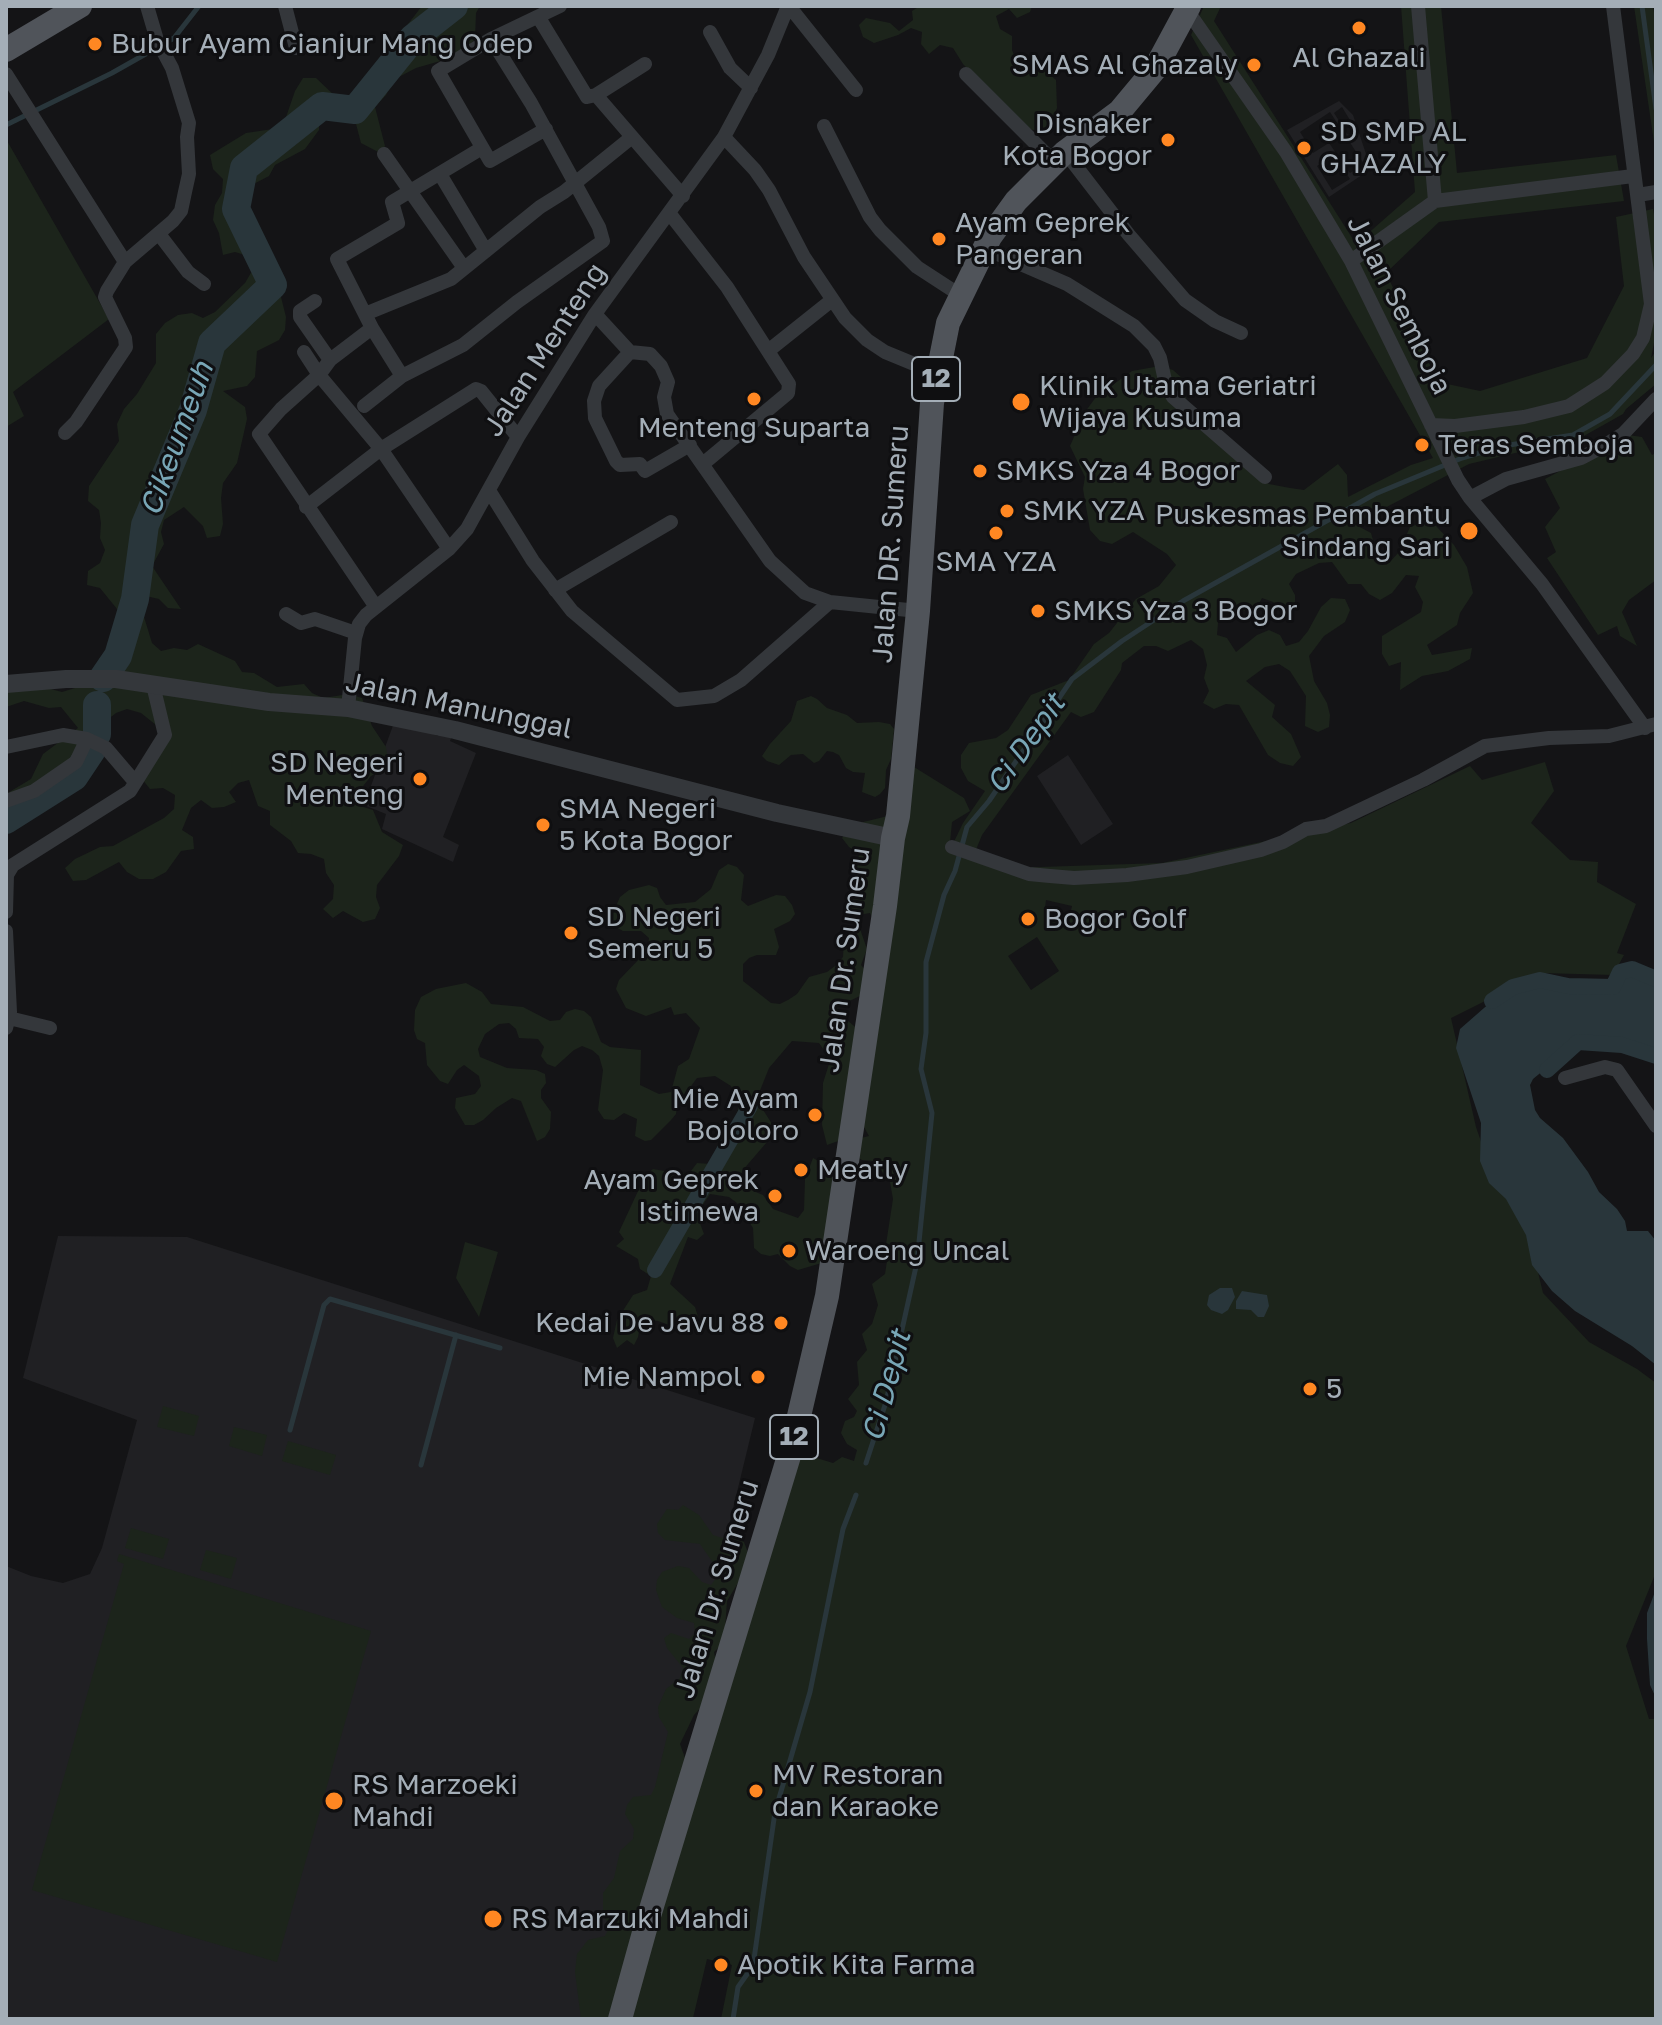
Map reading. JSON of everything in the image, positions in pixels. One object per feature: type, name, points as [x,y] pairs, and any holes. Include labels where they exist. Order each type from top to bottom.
[{"type":"main road","points":[[6,50],[80,6]]},
{"type":"main road","name":"Jalan DR. Sumeru","points":[[893,838],[898,816],[918,611],[932,403],[948,323],[984,248],[1016,201],[1059,157],[1120,111],[1155,69],[1188,8]]},
{"type":"main road","name":"Jalan Dr. Sumeru","points":[[620,2019],[792,1446],[827,1296],[893,838]]},
{"type":"street","points":[[65,433],[76,422],[126,347],[125,338],[105,297],[125,262],[181,211],[189,174],[189,123],[172,68],[157,40],[147,6]]},
{"type":"street","points":[[285,6],[296,48]]},
{"type":"street","points":[[546,129],[493,160],[487,159],[438,71],[491,39],[560,6]]},
{"type":"street","points":[[788,6],[856,90]]},
{"type":"street","name":"Jalan Menteng","points":[[356,633],[366,615],[449,549],[467,529],[518,437],[595,314],[724,137],[751,88],[788,6]]},
{"type":"street","points":[[1418,6],[1435,201]]},
{"type":"street","name":"Jalan Semboja","points":[[1431,425],[1455,426],[1524,417],[1569,406],[1605,383],[1650,341],[1646,194],[1633,176],[1613,6]]},
{"type":"street","name":"Jalan Semboja","points":[[1188,8],[1286,152],[1351,261],[1458,480],[1650,726]]},
{"type":"street","points":[[539,18],[585,96],[596,95],[645,64]]},
{"type":"street","points":[[710,32],[730,68],[751,88]]},
{"type":"street","points":[[364,406],[402,376],[463,345],[549,279],[600,246],[604,236],[546,129],[491,39]]},
{"type":"street","points":[[6,74],[125,262]]},
{"type":"street","points":[[966,74],[1059,157],[1185,300],[1215,321],[1241,333]]},
{"type":"street","points":[[596,95],[683,196]]},
{"type":"street","points":[[824,126],[880,230],[917,267],[960,295]]},
{"type":"street","points":[[365,314],[451,279],[632,137]]},
{"type":"street","points":[[724,137],[755,170],[832,300],[867,340],[885,352],[936,373]]},
{"type":"street","points":[[402,376],[372,328],[337,259],[398,223],[391,204],[482,148]]},
{"type":"street","points":[[384,154],[464,268]]},
{"type":"street","points":[[440,174],[486,251]]},
{"type":"street","points":[[1351,261],[1435,201],[1633,176]]},
{"type":"street","points":[[670,214],[727,287],[789,384],[788,393],[704,463]]},
{"type":"street","points":[[159,234],[188,272],[204,284]]},
{"type":"street","points":[[984,248],[1067,284],[1134,326],[1154,346],[1173,397],[1265,477]]},
{"type":"street","points":[[768,351],[832,300]]},
{"type":"street","points":[[315,301],[300,311],[300,317],[330,360]]},
{"type":"street","points":[[595,314],[630,352],[650,354],[661,366],[668,382],[664,397],[667,414],[770,561],[805,593],[830,602],[918,611]]},
{"type":"street","points":[[372,328],[330,360],[319,375],[281,409],[259,434],[376,607]]},
{"type":"street","points":[[304,352],[319,375],[381,449],[449,549]]},
{"type":"street","points":[[630,352],[599,386],[594,401],[595,418],[616,461],[620,465],[640,464],[645,471],[690,445]]},
{"type":"street","points":[[306,507],[381,449],[476,389],[481,391],[518,437]]},
{"type":"street","points":[[1470,498],[1506,479],[1581,458],[1602,447],[1623,434],[1656,399]]},
{"type":"street","points":[[490,492],[555,590],[585,622],[677,700],[714,696],[741,680],[830,602]]},
{"type":"street","points":[[555,590],[671,522]]},
{"type":"street","points":[[286,614],[301,623],[315,619],[356,633],[348,708]]},
{"type":"street","name":"Jalan Manunggal","points":[[6,684],[116,679],[269,702],[348,708],[455,730],[777,813],[893,838]]},
{"type":"street","points":[[6,912],[7,875],[13,865],[130,791],[165,735],[153,685]]},
{"type":"street","points":[[952,847],[1029,874],[1074,878],[1187,867],[1261,850],[1306,829],[1326,826],[1423,780],[1485,746],[1549,738],[1609,736],[1650,726]]},
{"type":"street","points":[[6,747],[63,735],[87,739],[106,748],[135,782]]},
{"type":"street","points":[[6,801],[34,791],[76,762],[87,739]]},
{"type":"street","points":[[6,931],[7,1023],[50,1028]]},
{"type":"street","points":[[1565,1078],[1605,1067],[1617,1070],[1656,1126]]},
{"type":"shaded area","points":[[422,6],[480,6],[476,13],[475,39],[461,55],[416,68],[397,78],[391,85],[375,107],[385,146],[380,153],[361,143],[356,124],[348,118],[319,118],[319,130],[305,149],[275,165],[269,176],[246,188],[239,198],[233,221],[259,249],[273,285],[280,293],[286,317],[285,330],[279,340],[257,351],[255,377],[247,386],[223,391],[245,407],[247,419],[237,463],[223,483],[220,536],[207,538],[203,526],[184,507],[164,520],[161,532],[164,544],[152,566],[181,609],[168,608],[159,599],[146,596],[141,607],[152,643],[161,651],[174,648],[187,650],[198,644],[235,661],[242,672],[254,673],[277,687],[304,684],[312,693],[323,698],[349,694],[362,698],[372,726],[386,747],[388,759],[382,770],[371,776],[356,795],[360,806],[373,810],[382,832],[403,845],[399,856],[377,885],[376,897],[380,908],[375,919],[363,922],[343,911],[333,918],[323,909],[333,899],[334,885],[326,873],[324,859],[298,853],[291,841],[270,825],[270,811],[258,806],[249,780],[238,783],[229,792],[236,802],[212,808],[201,800],[191,808],[182,830],[193,837],[194,849],[181,851],[166,872],[153,879],[139,879],[127,872],[119,862],[86,880],[73,881],[65,868],[75,859],[100,847],[113,846],[164,818],[174,809],[175,795],[163,788],[150,789],[142,779],[161,729],[141,713],[127,709],[116,713],[97,728],[87,749],[93,760],[88,771],[77,777],[63,797],[51,804],[6,818],[6,794],[31,779],[43,754],[78,728],[61,707],[49,708],[24,701],[6,707],[6,689],[47,688],[62,692],[75,688],[96,673],[99,659],[120,635],[124,622],[117,609],[100,588],[87,585],[88,571],[100,563],[105,550],[100,538],[99,510],[88,501],[89,486],[119,441],[117,424],[124,409],[156,363],[156,334],[165,323],[178,315],[192,313],[203,318],[215,312],[245,283],[252,271],[248,256],[235,252],[223,255],[213,220],[223,179],[213,169],[210,155],[246,133],[273,129],[285,120],[303,78],[316,78],[334,95],[346,98],[358,92],[366,81],[389,63],[408,24]]},
{"type":"shaded area","points":[[920,6],[1032,6],[1030,12],[1017,18],[1009,9],[996,16],[1000,29],[1012,36],[1012,50],[1017,62],[1029,68],[1042,68],[1056,80],[1057,108],[1051,122],[1041,131],[1028,129],[963,64],[953,48],[940,45],[929,54],[921,44],[922,32],[911,28],[874,43],[863,37],[859,25],[866,18],[890,23],[899,31],[913,20],[912,11]]},
{"type":"shaded area","name":"Bogor Golf","points":[[1204,6],[1221,6],[1214,21],[1356,244],[1415,192],[1401,6],[1441,6],[1457,173],[1616,155],[1624,201],[1439,222],[1386,273],[1438,382],[1480,391],[1587,358],[1624,286],[1616,217],[1653,209],[1656,225],[1656,333],[1651,358],[1656,351],[1656,384],[1623,414],[1582,437],[1469,464],[1354,524],[1371,533],[1378,558],[1389,563],[1399,552],[1410,527],[1423,522],[1436,526],[1454,545],[1467,567],[1473,593],[1460,613],[1457,625],[1427,645],[1432,655],[1472,648],[1470,659],[1448,671],[1422,676],[1400,690],[1401,662],[1389,666],[1382,654],[1382,636],[1421,612],[1423,602],[1415,587],[1419,576],[1406,575],[1392,593],[1380,600],[1369,594],[1361,584],[1348,584],[1332,562],[1319,563],[1296,574],[1289,584],[1295,595],[1295,607],[1283,611],[1262,598],[1256,609],[1219,612],[1217,635],[1227,638],[1236,652],[1257,635],[1269,630],[1280,635],[1286,646],[1299,642],[1321,607],[1331,598],[1345,599],[1350,610],[1345,622],[1324,636],[1309,656],[1314,681],[1327,703],[1329,727],[1318,732],[1305,726],[1306,696],[1290,671],[1279,664],[1265,667],[1246,681],[1275,705],[1272,717],[1291,734],[1301,757],[1293,766],[1280,763],[1268,755],[1239,705],[1226,704],[1214,709],[1203,703],[1209,691],[1204,678],[1207,665],[1203,649],[1191,640],[1168,651],[1156,646],[1144,646],[1122,663],[1121,670],[1094,712],[1081,717],[1071,712],[982,835],[973,857],[1009,868],[1162,863],[1351,823],[1470,766],[1482,780],[1545,762],[1554,791],[1531,823],[1570,860],[1598,862],[1597,882],[1636,904],[1617,953],[1624,955],[1613,975],[1541,973],[1451,1018],[1476,1127],[1496,1185],[1526,1222],[1543,1293],[1589,1342],[1656,1383],[1656,1572],[1626,1646],[1649,1719],[1656,1719],[1656,2019],[721,2019],[732,1965],[707,1959],[693,2018],[696,2019],[581,2019],[575,1972],[577,1954],[588,1940],[605,1936],[609,1928],[603,1911],[603,1893],[614,1878],[620,1851],[633,1839],[634,1829],[625,1814],[627,1805],[633,1797],[651,1795],[655,1787],[668,1732],[659,1717],[658,1707],[666,1689],[680,1678],[683,1668],[667,1648],[664,1638],[671,1633],[689,1639],[695,1633],[694,1623],[677,1618],[662,1607],[656,1590],[657,1580],[662,1572],[678,1566],[689,1568],[702,1582],[711,1585],[717,1577],[716,1567],[700,1544],[665,1540],[658,1533],[657,1524],[667,1509],[678,1510],[683,1505],[699,1515],[713,1535],[722,1538],[730,1533],[744,1542],[747,1550],[747,1568],[727,1601],[725,1629],[714,1652],[717,1668],[706,1702],[694,1715],[680,1744],[685,1758],[800,1453],[833,1463],[842,1457],[854,1461],[857,1450],[847,1444],[841,1433],[845,1421],[854,1417],[857,1411],[848,1399],[859,1385],[857,1362],[867,1350],[862,1334],[872,1324],[878,1305],[872,1284],[885,1274],[887,1261],[884,1257],[893,1199],[890,1182],[874,1161],[862,1160],[850,1153],[853,1140],[869,1136],[864,1127],[827,1145],[822,1125],[823,1083],[829,1064],[826,1053],[819,1043],[792,1041],[769,1068],[759,1093],[758,1102],[774,1127],[773,1135],[742,1171],[741,1180],[746,1188],[763,1195],[773,1209],[798,1218],[804,1210],[805,1179],[813,1158],[839,1172],[825,1262],[798,1270],[778,1254],[761,1254],[754,1248],[753,1228],[737,1203],[729,1197],[710,1194],[698,1218],[704,1234],[697,1240],[688,1237],[670,1284],[695,1307],[698,1317],[685,1314],[680,1322],[672,1326],[641,1319],[634,1345],[627,1340],[617,1348],[613,1338],[617,1320],[633,1295],[647,1290],[651,1276],[640,1269],[638,1259],[616,1246],[624,1239],[619,1232],[645,1176],[653,1169],[681,1174],[691,1171],[697,1163],[710,1164],[719,1143],[737,1116],[739,1104],[731,1086],[715,1076],[697,1078],[677,1105],[676,1114],[651,1140],[645,1141],[635,1136],[637,1119],[624,1113],[614,1120],[604,1119],[598,1110],[603,1070],[599,1056],[592,1050],[582,1046],[555,1067],[547,1064],[541,1056],[544,1047],[538,1039],[519,1038],[516,1029],[509,1023],[499,1024],[485,1034],[478,1049],[480,1057],[507,1068],[536,1070],[545,1074],[546,1083],[541,1090],[541,1098],[551,1112],[550,1129],[545,1137],[537,1141],[521,1101],[512,1098],[483,1120],[474,1125],[465,1125],[455,1108],[456,1098],[475,1094],[481,1086],[479,1076],[464,1065],[448,1084],[440,1081],[427,1065],[425,1043],[417,1039],[415,1010],[421,997],[436,989],[466,983],[482,992],[491,1004],[523,1007],[550,1021],[560,1020],[566,1012],[575,1009],[584,1011],[591,1017],[601,1042],[610,1047],[641,1050],[640,1085],[659,1094],[671,1092],[678,1066],[689,1059],[700,1028],[686,1013],[674,1015],[671,1007],[646,1016],[626,1008],[616,989],[619,980],[648,948],[649,938],[641,931],[623,931],[614,926],[611,917],[620,897],[629,890],[649,885],[657,888],[666,905],[695,902],[711,889],[719,870],[728,864],[737,867],[744,875],[741,900],[748,906],[776,895],[785,896],[795,914],[790,921],[774,929],[779,947],[776,955],[757,955],[743,964],[743,981],[771,1003],[780,1004],[788,1000],[797,994],[809,977],[827,972],[835,966],[843,957],[844,937],[850,929],[860,929],[867,949],[861,965],[867,972],[862,995],[837,1007],[841,1015],[860,1031],[875,923],[870,913],[858,915],[850,909],[854,865],[860,854],[842,838],[851,825],[892,815],[914,767],[964,798],[970,811],[952,822],[949,852],[963,823],[985,791],[968,781],[961,768],[961,755],[969,743],[996,738],[1008,730],[1031,695],[1069,680],[1094,644],[1109,633],[1136,599],[1159,586],[1176,565],[1167,554],[1133,532],[1112,544],[1100,541],[1090,530],[1083,489],[1085,477],[1070,446],[1085,412],[1096,397],[1132,371],[1160,366],[1173,370],[1182,378],[1190,416],[1254,476],[1269,484],[1290,488],[1304,490],[1338,464],[1347,475],[1348,497],[1411,465],[1433,458],[1191,35]],"holes":[[[1046,900],[1072,906],[1069,920],[1044,915]],[[1037,937],[1059,971],[1031,990],[1008,956]]]},
{"type":"shaded area","points":[[1634,6],[1653,6],[1656,26],[1656,156]]},
{"type":"shaded area","name":"SD SMP AL GHAZALY","points":[[1339,101],[1353,115],[1371,169],[1329,197],[1287,130]],"holes":[[[1342,107],[1356,130],[1348,135],[1334,113]],[[1330,112],[1364,164],[1350,173],[1329,143],[1313,153],[1300,132]],[[1334,155],[1350,179],[1332,190],[1317,166]]]},
{"type":"shaded area","points":[[6,139],[109,319],[13,392],[24,416],[6,427]]},
{"type":"shaded area","points":[[1628,435],[1642,437],[1652,455],[1656,453],[1656,580],[1629,600],[1622,612],[1637,646],[1620,636],[1617,626],[1598,635],[1547,558],[1556,552],[1545,527],[1560,508],[1545,479]]},
{"type":"shaded area","points":[[811,696],[857,723],[879,722],[890,724],[894,729],[885,788],[880,794],[875,797],[862,792],[865,773],[846,768],[839,755],[833,752],[827,751],[814,763],[803,754],[791,755],[779,765],[762,756],[791,721],[797,701]]},
{"type":"shaded area","name":"SD Negeri Menteng","points":[[395,720],[438,736],[441,730],[452,735],[450,741],[476,753],[443,837],[459,845],[453,862],[382,829],[386,814],[364,805]]},
{"type":"shaded area","points":[[1068,755],[1113,824],[1081,845],[1037,776]]},
{"type":"shaded area","points":[[1632,969],[1656,978],[1656,1056],[1622,1045],[1578,1042],[1533,1079],[1530,1085],[1535,1110],[1540,1118],[1563,1138],[1599,1192],[1617,1209],[1627,1231],[1648,1231],[1656,1241],[1656,1365],[1632,1346],[1575,1311],[1552,1291],[1532,1265],[1526,1235],[1506,1199],[1489,1183],[1480,1161],[1481,1123],[1456,1048],[1460,1029],[1492,1001],[1540,980],[1568,986],[1612,987],[1620,972]]},
{"type":"shaded area","name":"RS Marzoeki Mahdi","points":[[58,1236],[187,1237],[755,1418],[609,2019],[6,2019],[6,1566],[31,1576],[63,1583],[90,1574],[102,1548],[137,1420],[23,1378]]},
{"type":"shaded area","points":[[465,1242],[498,1252],[479,1317],[456,1278]]},
{"type":"shaded area","points":[[1220,1288],[1232,1288],[1235,1297],[1222,1314],[1207,1305],[1209,1295]]},
{"type":"shaded area","points":[[1242,1291],[1267,1295],[1269,1306],[1264,1317],[1258,1317],[1251,1310],[1236,1309],[1236,1301]]},
{"type":"shaded area","points":[[163,1406],[199,1416],[194,1436],[157,1427]]},
{"type":"shaded area","points":[[234,1427],[267,1435],[262,1456],[229,1446]]},
{"type":"shaded area","points":[[288,1441],[336,1455],[330,1475],[282,1461]]},
{"type":"shaded area","points":[[131,1528],[169,1539],[163,1559],[125,1548]]},
{"type":"shaded area","points":[[206,1550],[237,1558],[231,1579],[200,1570]]},
{"type":"shaded area","points":[[119,1554],[371,1631],[277,1962],[32,1890],[124,1564],[117,1561]]},
{"type":"shaded area","points":[[1656,1589],[1656,1698],[1650,1685],[1647,1613]]},
{"type":"waterway","points":[[6,125],[112,73],[174,38],[199,6]]},
{"type":"waterway","name":"Cikeumeuh","points":[[103,678],[118,656],[135,599],[145,525],[193,410],[212,343],[273,285],[236,209],[244,168],[322,106],[355,110],[413,38],[454,6]]},
{"type":"waterway","name":"Ci Depit","points":[[1642,6],[1656,109]]},
{"type":"waterway","name":"Ci Depit","points":[[866,1463],[886,1402],[917,1262],[932,1113],[921,1069],[926,1033],[926,962],[967,827],[989,801],[1072,679],[1183,601],[1375,494],[1462,458],[1503,446],[1573,435],[1610,414],[1656,365]]},
{"type":"waterway","name":"Cikeumeuh","points":[[97,705],[97,734]]},
{"type":"waterway","name":"Cikeumeuh","points":[[6,820],[74,777],[92,750]]},
{"type":"waterway","points":[[1492,1001],[1513,987],[1540,980],[1568,986],[1613,987],[1620,972],[1632,969],[1656,979]]},
{"type":"waterway","points":[[1547,1070],[1578,1042],[1622,1045],[1656,1056]]},
{"type":"waterway","points":[[655,1270],[750,1106]]},
{"type":"waterway","points":[[290,1430],[324,1305],[330,1299],[500,1348]]},
{"type":"waterway","points":[[421,1465],[456,1335]]},
{"type":"waterway","name":"Ci Depit","points":[[733,2019],[738,1987],[753,1966],[775,1812],[810,1692],[843,1529],[856,1495]]},
{"type":"place","name":"Al Ghazali","points":[[1359,28]]},
{"type":"place","name":"Bubur Ayam Cianjur Mang Odep","points":[[95,44]]},
{"type":"place","name":"SMAS Al Ghazaly","points":[[1254,65]]},
{"type":"place","name":"Disnaker Kota Bogor","points":[[1168,140]]},
{"type":"place","name":"SD SMP AL GHAZALY","points":[[1304,148]]},
{"type":"place","name":"Ayam Geprek Pangeran","points":[[939,239]]},
{"type":"place","name":"Menteng Suparta","points":[[754,399]]},
{"type":"place","name":"Klinik Utama Geriatri Wijaya Kusuma","points":[[1021,402]]},
{"type":"place","name":"Teras Semboja","points":[[1422,445]]},
{"type":"place","name":"SMKS Yza 4 Bogor","points":[[980,471]]},
{"type":"place","name":"SMK YZA","points":[[1007,511]]},
{"type":"place","name":"Puskesmas Pembantu Sindang Sari","points":[[1469,531]]},
{"type":"place","name":"SMA YZA","points":[[996,533]]},
{"type":"place","name":"SMKS Yza 3 Bogor","points":[[1038,611]]},
{"type":"place","name":"SD Negeri Menteng","points":[[420,779]]},
{"type":"place","name":"SMA Negeri 5 Kota Bogor","points":[[543,825]]},
{"type":"place","name":"Bogor Golf","points":[[1028,919]]},
{"type":"place","name":"SD Negeri Semeru 5","points":[[571,933]]},
{"type":"place","name":"Mie Ayam Bojoloro","points":[[815,1115]]},
{"type":"place","name":"Meatly","points":[[801,1170]]},
{"type":"place","name":"Ayam Geprek Istimewa","points":[[775,1196]]},
{"type":"place","name":"Waroeng Uncal","points":[[789,1251]]},
{"type":"place","name":"Kedai De Javu 88","points":[[781,1323]]},
{"type":"place","name":"Mie Nampol","points":[[758,1377]]},
{"type":"place","name":"5","points":[[1310,1389]]},
{"type":"place","name":"MV Restoran dan Karaoke","points":[[756,1791]]},
{"type":"place","name":"RS Marzoeki Mahdi","points":[[334,1801]]},
{"type":"place","name":"RS Marzuki Mahdi","points":[[493,1919]]},
{"type":"place","name":"Apotik Kita Farma","points":[[721,1965]]}]
